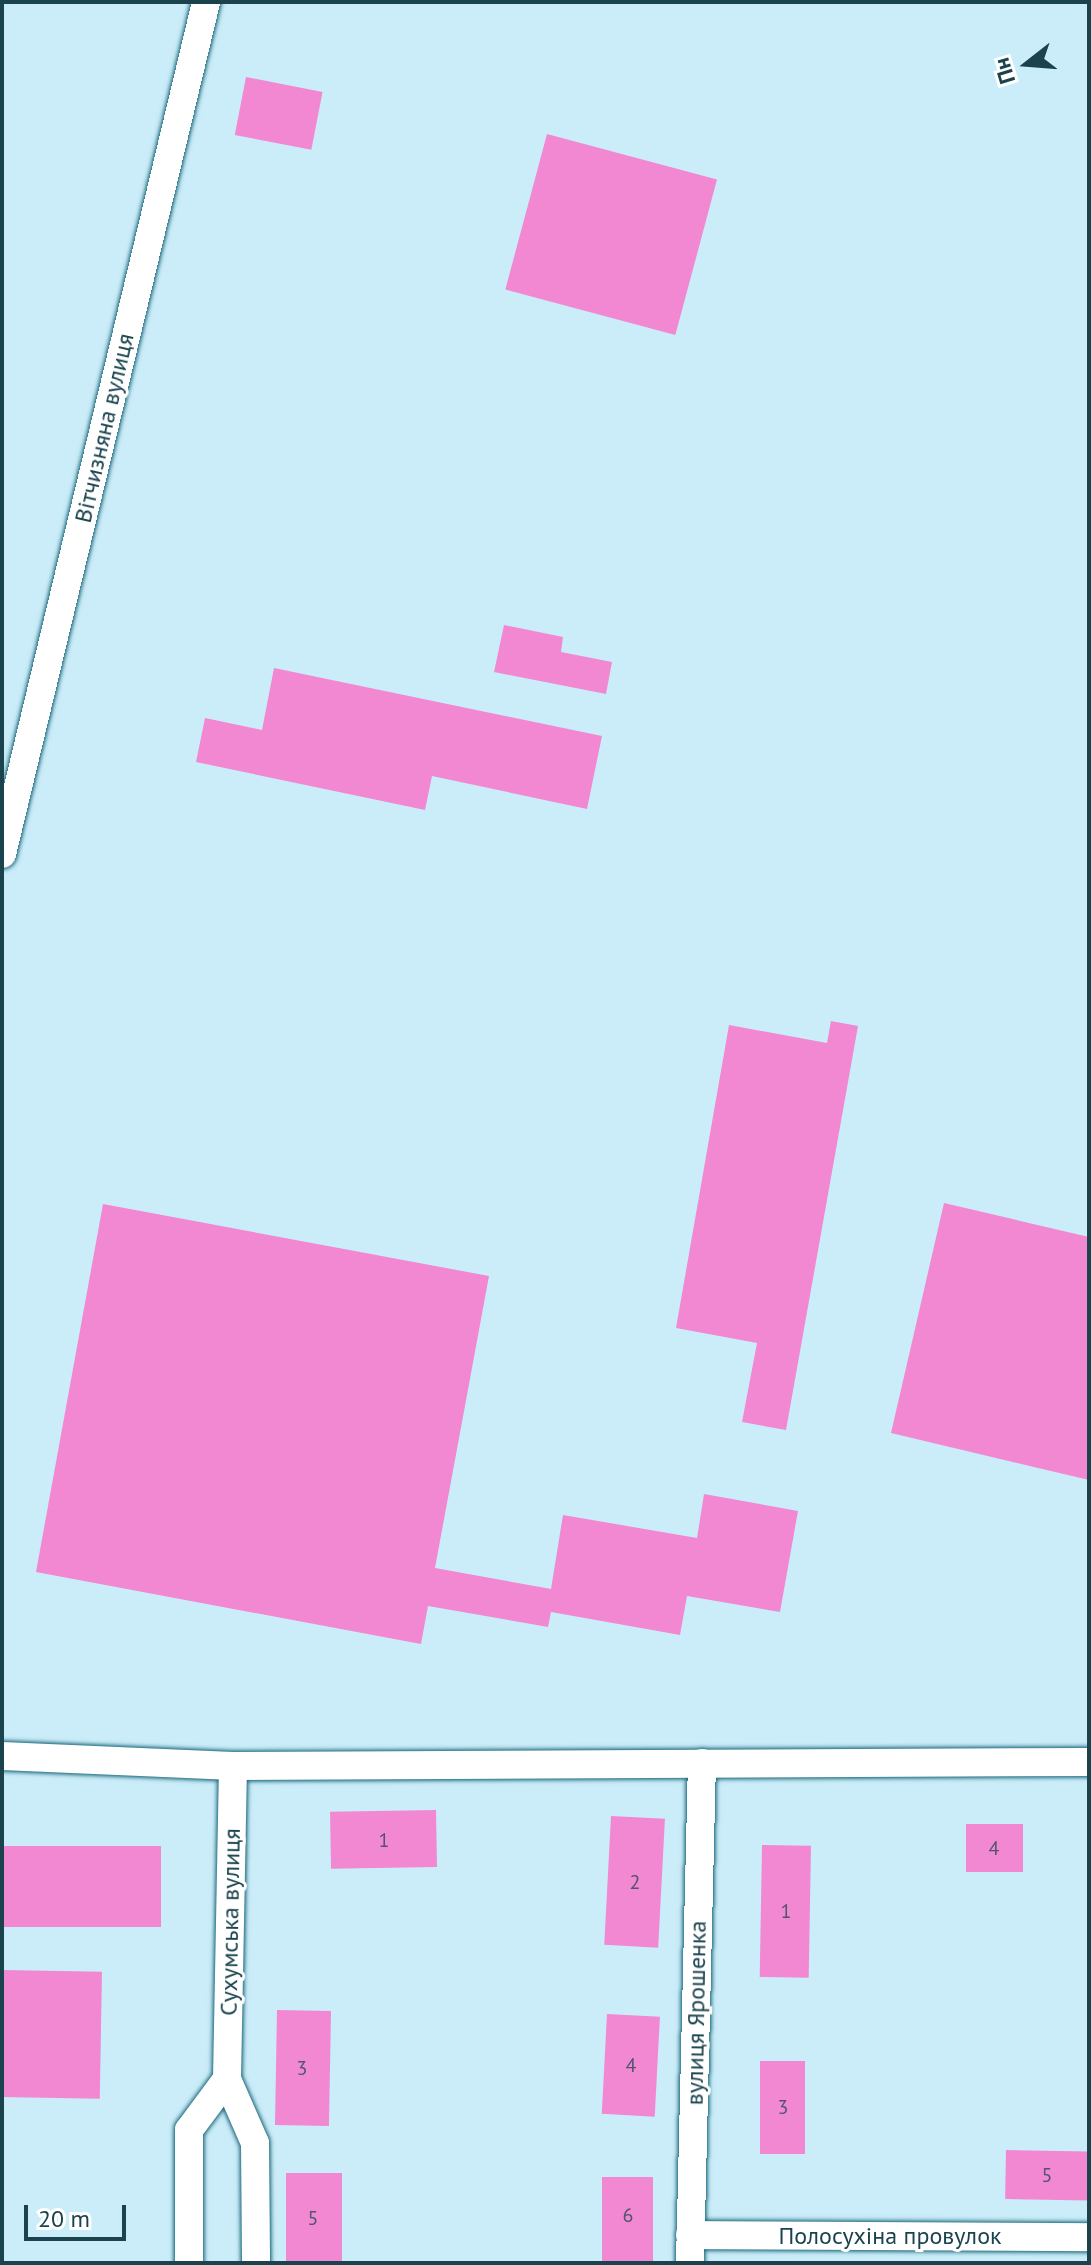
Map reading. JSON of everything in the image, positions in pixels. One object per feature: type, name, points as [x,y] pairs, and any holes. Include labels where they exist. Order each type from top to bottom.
[{"type":"street","name":"Вітчизняна вулиця","points":[[2,854],[206,2]]},
{"type":"street","points":[[2,1756],[233,1766],[1089,1762]]},
{"type":"street","name":"вулиця Ярошенка","points":[[690,2263],[702,1763]]},
{"type":"street","name":"Сухумська вулиця","points":[[233,1766],[227,2079],[255,2143],[256,2263]]},
{"type":"street","points":[[189,2263],[189,2130],[227,2079]]},
{"type":"street","name":"Полосухіна провулок","points":[[690,2235],[1089,2237]]},
{"type":"building","points":[[246,77],[323,92],[311,150],[235,135]]},
{"type":"building","points":[[547,134],[717,180],[675,335],[505,290]]},
{"type":"building","points":[[504,625],[563,637],[561,652],[612,662],[606,694],[494,672]]},
{"type":"building","points":[[274,668],[602,736],[587,809],[432,776],[425,810],[196,762],[205,718],[262,730]]},
{"type":"building","points":[[831,1021],[858,1026],[786,1430],[742,1422],[757,1343],[676,1328],[729,1025],[827,1043]]},
{"type":"building","points":[[944,1203],[1089,1237],[1089,1480],[891,1433]]},
{"type":"building","points":[[103,1204],[489,1276],[435,1568],[551,1589],[563,1515],[697,1538],[704,1494],[798,1511],[780,1612],[687,1596],[680,1635],[551,1612],[548,1627],[428,1606],[421,1644],[36,1572]]},
{"type":"building","points":[[436,1810],[437,1867],[331,1869],[330,1812]]},
{"type":"building","points":[[611,1816],[665,1819],[658,1948],[604,1945]]},
{"type":"building","points":[[966,1824],[1023,1824],[1023,1872],[966,1872]]},
{"type":"building","points":[[762,1845],[811,1846],[809,1978],[760,1977]]},
{"type":"building","points":[[4,1846],[161,1846],[161,1927],[4,1927]]},
{"type":"building","points":[[2,1970],[102,1972],[100,2099],[2,2097]]},
{"type":"building","points":[[277,2010],[331,2011],[329,2126],[275,2125]]},
{"type":"building","points":[[607,2014],[660,2017],[655,2117],[602,2114]]},
{"type":"building","points":[[760,2061],[805,2061],[805,2154],[760,2154]]},
{"type":"building","points":[[1006,2150],[1089,2151],[1088,2200],[1005,2199]]},
{"type":"building","points":[[286,2173],[342,2173],[342,2263],[286,2263]]},
{"type":"building","points":[[602,2177],[653,2177],[653,2263],[602,2263]]}]
